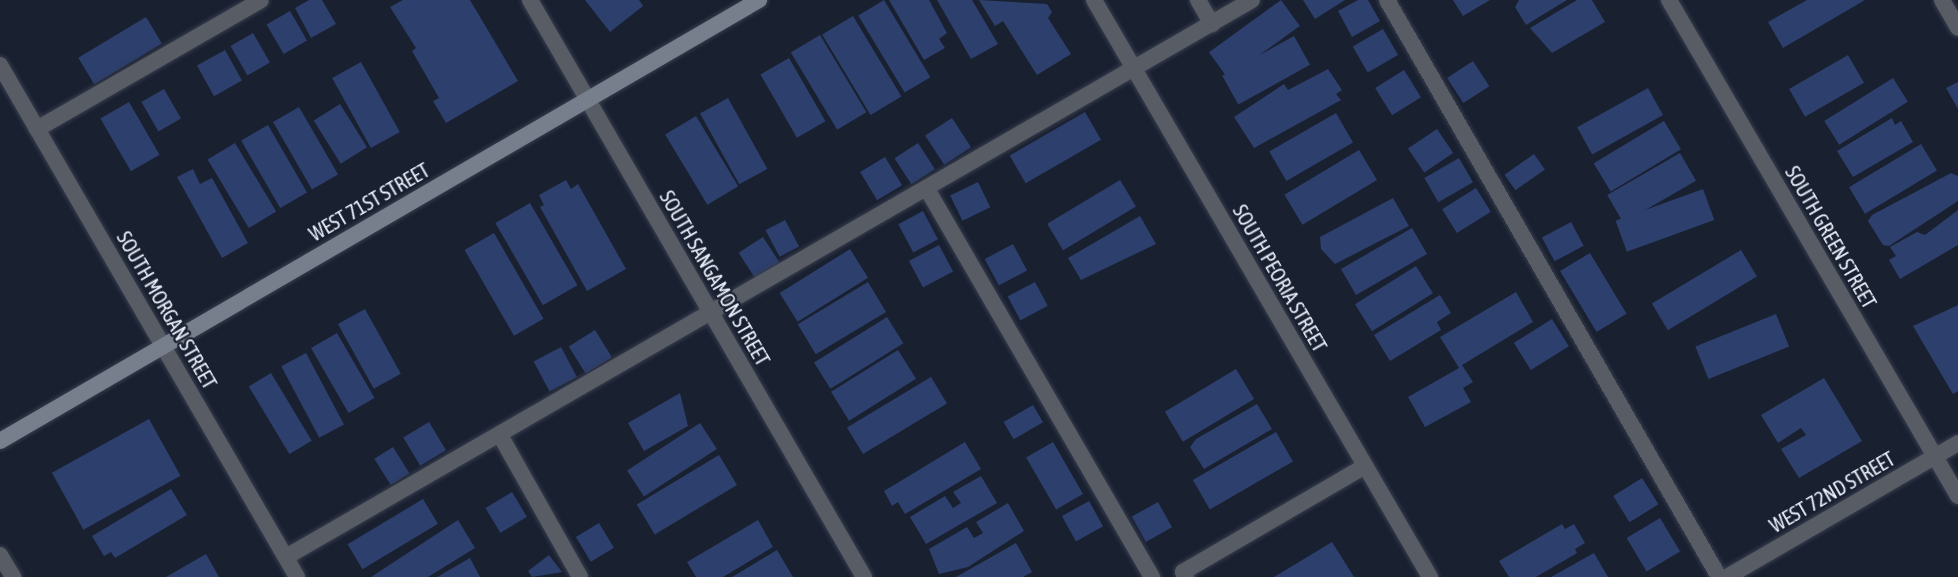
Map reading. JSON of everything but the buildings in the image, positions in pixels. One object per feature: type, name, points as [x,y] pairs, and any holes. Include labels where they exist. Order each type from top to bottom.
[{"type":"main road","name":"WEST 71ST STREET","points":[[0,441],[759,0]]},
{"type":"street","name":"SOUTH SANGAMON STREET","points":[[530,0],[864,577]]},
{"type":"street","name":"SOUTH PEORIA STREET","points":[[1094,0],[1430,577]]},
{"type":"street","points":[[1198,0],[1212,24]]},
{"type":"street","points":[[286,557],[712,314],[1252,0]]},
{"type":"street","points":[[1387,0],[1719,577]]},
{"type":"street","name":"SOUTH GREEN STREET","points":[[1669,0],[1958,496]]},
{"type":"street","points":[[1942,0],[1958,28]]},
{"type":"street","points":[[38,129],[253,2]]},
{"type":"street","name":"SOUTH MORGAN STREET","points":[[0,65],[297,577]]},
{"type":"street","points":[[927,189],[1152,577]]},
{"type":"street","points":[[500,435],[580,577]]},
{"type":"street","name":"WEST 72ND STREET","points":[[1727,577],[1958,443]]},
{"type":"street","points":[[1186,577],[1183,572],[1365,466]]},
{"type":"street","points":[[0,555],[13,577]]}]
